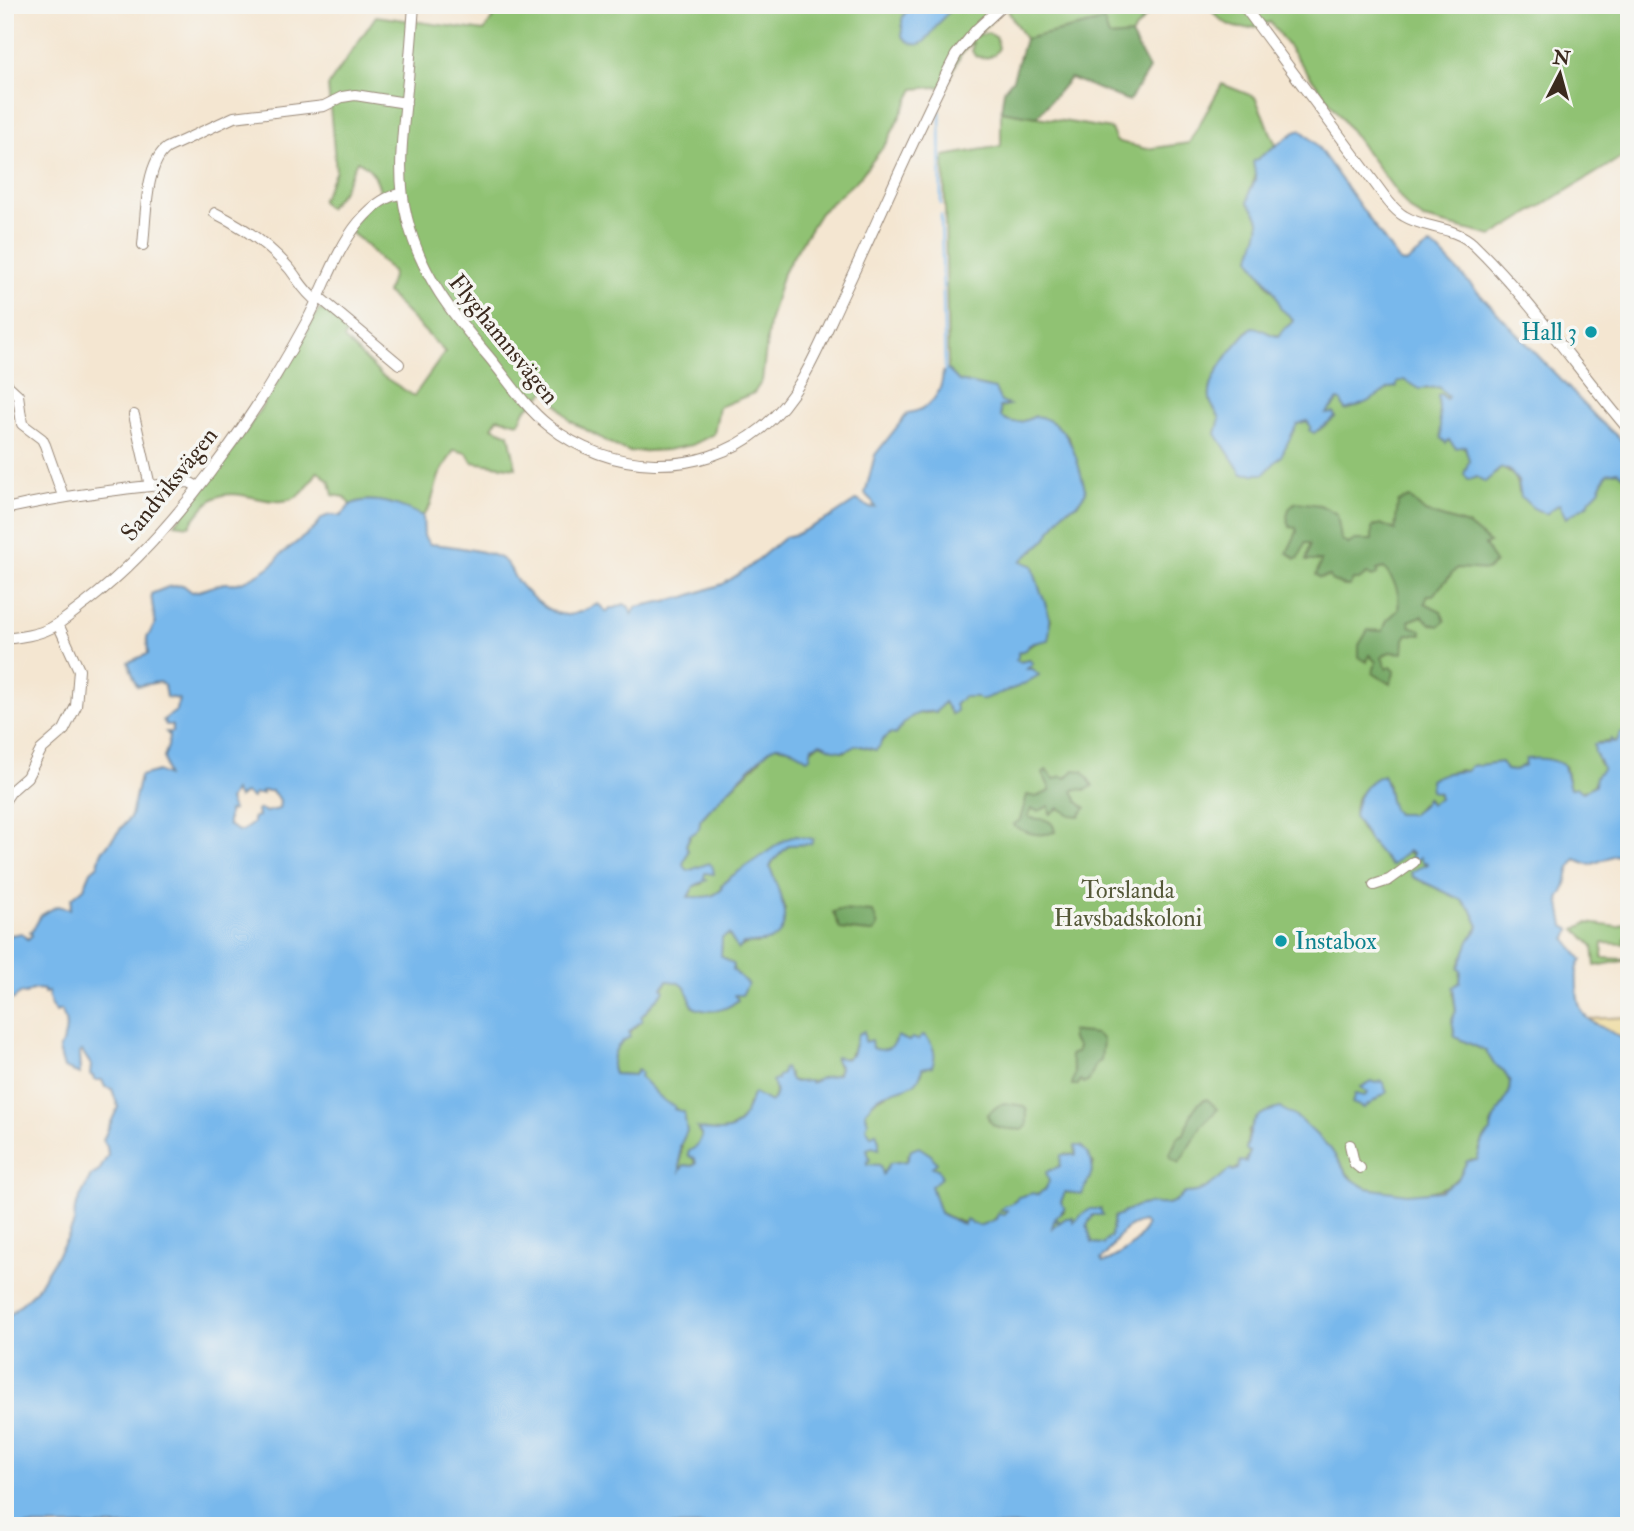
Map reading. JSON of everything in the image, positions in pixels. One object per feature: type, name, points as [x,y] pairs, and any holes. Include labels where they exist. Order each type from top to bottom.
[{"type":"street","name":"Flyghamnsvägen","points":[[414,5],[402,146],[402,194],[416,247],[437,292],[516,391],[547,425],[591,452],[628,462],[665,464],[707,457],[735,445],[762,427],[783,407],[799,385],[948,72],[968,39],[1003,5]]},
{"type":"street","points":[[1243,5],[1388,201],[1406,218],[1438,227],[1473,244],[1509,282],[1629,430]]},
{"type":"street","points":[[143,245],[151,179],[159,155],[167,148],[234,117],[324,106],[342,97],[355,95],[406,103]]},
{"type":"street","name":"Sandviksvägen","points":[[5,639],[33,635],[58,624],[126,570],[198,487],[268,385],[318,299],[349,236],[378,204],[391,195],[402,194]]},
{"type":"street","points":[[215,213],[255,235],[318,299],[399,364]]},
{"type":"street","points":[[5,383],[18,395],[22,424],[42,439],[63,496]]},
{"type":"street","points":[[134,415],[150,486]]},
{"type":"street","points":[[5,509],[63,496],[150,486],[189,482],[198,487]]},
{"type":"street","points":[[5,800],[29,773],[41,750],[64,730],[76,706],[79,670],[58,624]]},
{"type":"street","points":[[1374,885],[1389,880],[1414,862]]},
{"type":"street","points":[[1350,1146],[1354,1163],[1360,1168]]},
{"type":"green space","points":[[501,5],[1161,5],[1148,14],[1131,35],[1109,37],[1103,21],[1025,39],[1005,6],[976,37],[988,33],[996,37],[999,48],[995,54],[986,58],[976,56],[972,51],[973,41],[961,54],[946,86],[914,89],[887,142],[859,178],[820,213],[783,273],[769,323],[762,381],[754,393],[719,407],[714,434],[692,445],[667,450],[630,452],[570,421],[547,390],[525,410],[519,423],[498,418],[492,427],[509,434],[516,468],[472,462],[467,453],[454,450],[439,476],[430,506],[423,516],[377,501],[350,505],[345,497],[333,495],[330,482],[318,471],[304,491],[292,499],[270,501],[236,494],[225,495],[207,503],[189,526],[175,524],[216,473],[253,420],[319,309],[348,329],[344,339],[381,375],[414,396],[445,352],[387,293],[393,273],[362,241],[345,228],[380,192],[373,173],[357,161],[342,192],[328,208],[321,201],[336,171],[328,86],[376,16],[484,31]]},
{"type":"green space","points":[[1207,5],[1629,5],[1629,149],[1627,154],[1492,236],[1424,219],[1409,209],[1270,22],[1250,28],[1234,27],[1220,19]]},
{"type":"green space","points":[[1104,21],[1109,37],[1131,35],[1149,69],[1129,101],[1070,78],[1037,117],[1001,111],[1004,90],[1013,79],[1025,39]]},
{"type":"green space","name":"Torslanda Havsbadskoloni","points":[[1222,84],[1255,97],[1276,145],[1253,162],[1256,175],[1249,193],[1260,225],[1251,259],[1293,320],[1280,336],[1248,330],[1216,374],[1210,394],[1211,403],[1220,418],[1216,434],[1226,446],[1291,436],[1296,424],[1307,421],[1319,430],[1335,417],[1325,415],[1338,400],[1341,400],[1345,410],[1368,401],[1389,388],[1397,387],[1397,383],[1404,380],[1427,389],[1439,386],[1448,397],[1446,399],[1438,396],[1441,438],[1464,446],[1477,477],[1495,474],[1501,468],[1505,470],[1516,480],[1519,492],[1546,514],[1559,504],[1566,517],[1588,504],[1607,473],[1618,471],[1629,480],[1629,728],[1617,741],[1598,743],[1598,761],[1603,768],[1594,784],[1583,791],[1570,790],[1565,766],[1549,759],[1527,759],[1525,765],[1514,771],[1506,770],[1501,762],[1472,766],[1467,771],[1459,770],[1437,776],[1439,799],[1430,805],[1427,798],[1412,814],[1396,814],[1391,808],[1387,781],[1369,783],[1358,797],[1355,806],[1358,825],[1392,865],[1408,851],[1416,861],[1420,857],[1428,864],[1412,872],[1413,877],[1462,900],[1472,911],[1479,926],[1458,968],[1461,971],[1460,982],[1453,994],[1456,1011],[1452,1020],[1455,1037],[1486,1051],[1510,1082],[1509,1094],[1491,1125],[1491,1132],[1482,1143],[1479,1157],[1477,1160],[1467,1161],[1460,1176],[1447,1186],[1425,1193],[1388,1193],[1360,1185],[1345,1171],[1330,1148],[1249,1129],[1246,1150],[1250,1152],[1240,1166],[1223,1175],[1206,1190],[1185,1193],[1168,1204],[1137,1206],[1114,1217],[1111,1236],[1103,1245],[1092,1243],[1087,1225],[1100,1209],[1072,1223],[1066,1218],[1051,1229],[1056,1216],[1064,1211],[1061,1202],[1065,1192],[1082,1193],[1094,1163],[1075,1149],[1076,1155],[1064,1154],[1053,1178],[1041,1193],[1022,1196],[1001,1211],[1007,1210],[1005,1215],[999,1215],[992,1221],[977,1226],[970,1225],[940,1213],[931,1186],[935,1181],[931,1155],[926,1152],[908,1155],[907,1161],[894,1164],[883,1174],[875,1166],[867,1165],[867,1149],[872,1146],[879,1148],[879,1141],[876,1133],[871,1136],[865,1127],[865,1113],[877,1100],[908,1085],[922,1073],[918,1040],[909,1041],[897,1037],[892,1048],[878,1051],[872,1048],[870,1043],[858,1038],[849,1057],[835,1060],[840,1071],[823,1080],[796,1081],[791,1080],[789,1074],[782,1074],[771,1102],[748,1104],[736,1126],[723,1131],[698,1129],[702,1136],[692,1157],[696,1164],[684,1165],[680,1171],[681,1113],[661,1098],[637,1071],[634,1075],[614,1074],[612,1058],[619,1044],[642,1021],[641,1017],[667,981],[683,985],[693,1007],[717,1010],[738,1000],[735,995],[748,984],[733,970],[734,965],[721,956],[722,938],[729,934],[738,949],[748,943],[757,944],[785,910],[770,867],[773,861],[789,845],[808,844],[796,836],[732,876],[714,895],[688,898],[694,886],[702,884],[706,865],[688,872],[683,864],[688,851],[686,845],[692,832],[718,800],[771,747],[810,751],[820,743],[844,752],[856,745],[876,750],[886,735],[914,714],[936,712],[944,702],[952,714],[955,705],[963,697],[982,700],[1026,669],[1029,660],[1015,660],[1017,653],[1039,641],[1051,620],[1034,577],[1033,566],[1020,561],[1045,540],[1064,511],[1077,504],[1086,492],[1069,438],[1054,423],[1036,416],[1018,422],[1006,420],[1001,417],[1000,407],[1008,405],[1001,403],[995,389],[959,381],[948,370],[944,156],[1001,146],[1001,111],[1111,129],[1116,141],[1146,149],[1189,143]]},
{"type":"green space","points":[[1410,498],[1425,512],[1468,525],[1490,543],[1485,545],[1495,563],[1487,570],[1457,568],[1433,595],[1428,595],[1425,603],[1441,611],[1445,621],[1439,626],[1431,624],[1422,616],[1409,621],[1410,626],[1421,630],[1422,635],[1407,634],[1403,653],[1389,652],[1382,657],[1386,668],[1391,667],[1395,671],[1390,684],[1373,673],[1376,662],[1369,655],[1367,662],[1359,657],[1359,645],[1368,630],[1383,631],[1387,620],[1398,610],[1398,592],[1391,577],[1384,568],[1377,570],[1377,575],[1372,577],[1367,574],[1359,580],[1353,580],[1350,586],[1331,580],[1330,576],[1320,578],[1316,575],[1321,561],[1306,561],[1309,543],[1305,543],[1299,558],[1287,553],[1297,532],[1296,528],[1288,524],[1287,516],[1291,506],[1297,502],[1320,505],[1337,514],[1341,539],[1348,544],[1355,540],[1372,540],[1372,527],[1381,524],[1395,530],[1398,502]]},
{"type":"green space","points":[[1046,770],[1054,779],[1061,776],[1066,778],[1074,770],[1083,771],[1093,786],[1086,790],[1073,791],[1078,802],[1086,808],[1079,816],[1070,815],[1059,808],[1050,814],[1049,806],[1039,811],[1031,809],[1028,816],[1050,822],[1055,832],[1028,832],[1013,825],[1020,820],[1027,795],[1036,797],[1050,791],[1043,773]]},
{"type":"green space","points":[[833,912],[873,912],[878,926],[874,932],[840,929]]},
{"type":"green space","points":[[1629,921],[1629,937],[1625,938],[1624,944],[1603,943],[1602,958],[1629,957],[1629,960],[1595,966],[1593,946],[1576,929],[1587,923],[1618,927]]},
{"type":"green space","points":[[1071,1031],[1093,1034],[1103,1040],[1101,1061],[1096,1064],[1088,1082],[1083,1083],[1080,1080],[1078,1085],[1072,1085],[1075,1073],[1070,1055],[1077,1052],[1078,1046],[1072,1040]]},
{"type":"green space","points":[[1207,1099],[1218,1109],[1202,1125],[1179,1163],[1169,1156],[1178,1137],[1184,1134],[1194,1108]]},
{"type":"green space","points":[[1004,1103],[1024,1106],[1027,1110],[1027,1126],[1022,1130],[1001,1128],[989,1120],[987,1115]]},
{"type":"sand","points":[[1629,1017],[1629,1044],[1588,1019]]},
{"type":"water","points":[[912,5],[950,5],[948,13],[921,44],[909,42],[902,36],[902,19]]},
{"type":"water","points":[[1301,130],[1315,143],[1400,262],[1406,263],[1430,245],[1437,249],[1597,418],[1629,447],[1629,480],[1618,471],[1607,473],[1588,504],[1566,518],[1559,504],[1546,514],[1533,508],[1521,497],[1518,481],[1509,470],[1501,468],[1485,482],[1477,477],[1468,480],[1464,474],[1469,461],[1465,446],[1456,448],[1449,440],[1446,443],[1441,438],[1438,396],[1441,394],[1446,399],[1448,397],[1439,387],[1420,389],[1404,380],[1397,383],[1397,387],[1389,388],[1369,401],[1345,410],[1338,400],[1326,414],[1334,413],[1335,417],[1314,433],[1309,430],[1311,427],[1307,421],[1297,424],[1281,456],[1264,474],[1242,474],[1216,434],[1220,418],[1211,403],[1210,394],[1223,362],[1252,327],[1279,336],[1292,323],[1293,319],[1280,308],[1272,289],[1251,259],[1259,224],[1255,211],[1248,203],[1249,193],[1256,179],[1253,162]]},
{"type":"water","points":[[948,370],[959,381],[995,389],[1001,402],[1009,405],[1000,407],[1001,417],[1006,420],[1018,422],[1036,416],[1048,420],[1066,435],[1076,457],[1086,492],[1077,504],[1064,511],[1045,540],[1021,561],[1033,566],[1048,612],[1050,630],[1048,640],[1030,644],[1027,649],[1018,653],[1016,660],[1029,660],[1033,663],[1027,669],[1033,669],[1039,675],[1020,686],[981,700],[976,697],[963,697],[955,705],[957,711],[952,714],[944,702],[936,712],[917,714],[895,735],[891,733],[881,741],[876,750],[856,745],[839,751],[820,743],[812,747],[807,759],[780,746],[762,756],[700,820],[698,830],[690,835],[686,845],[688,851],[683,864],[688,871],[709,863],[713,868],[714,874],[705,873],[704,878],[707,880],[694,886],[688,897],[706,897],[718,892],[732,876],[786,839],[796,836],[813,839],[811,844],[789,845],[770,867],[784,913],[781,930],[772,939],[743,944],[738,950],[729,934],[722,938],[721,956],[734,965],[733,970],[748,984],[742,995],[735,995],[738,1000],[727,1007],[705,1011],[693,1007],[683,985],[667,981],[662,988],[664,991],[629,1032],[630,1037],[617,1048],[612,1063],[614,1074],[634,1075],[638,1070],[640,1077],[661,1098],[675,1106],[674,1109],[684,1112],[687,1131],[680,1146],[680,1171],[684,1165],[696,1164],[688,1152],[697,1146],[702,1136],[697,1128],[722,1131],[736,1126],[754,1093],[771,1102],[776,1092],[772,1081],[777,1080],[783,1069],[785,1068],[795,1082],[811,1083],[838,1074],[840,1068],[836,1057],[846,1059],[852,1055],[858,1034],[864,1031],[865,1042],[871,1040],[872,1048],[880,1050],[891,1047],[897,1036],[909,1041],[912,1038],[918,1040],[924,1035],[934,1049],[932,1066],[922,1068],[921,1075],[913,1084],[879,1097],[865,1113],[868,1122],[866,1127],[871,1136],[876,1132],[879,1141],[879,1149],[867,1149],[870,1160],[867,1164],[880,1165],[883,1174],[890,1163],[907,1161],[911,1150],[919,1147],[931,1155],[937,1163],[932,1167],[938,1169],[942,1177],[931,1186],[940,1213],[963,1225],[966,1220],[979,1226],[996,1219],[998,1214],[1005,1215],[1007,1210],[1000,1211],[1004,1206],[1015,1202],[1018,1197],[1033,1193],[1038,1195],[1045,1190],[1049,1182],[1046,1172],[1060,1166],[1061,1155],[1076,1155],[1075,1146],[1081,1146],[1092,1163],[1091,1174],[1082,1194],[1065,1192],[1061,1202],[1065,1208],[1055,1218],[1059,1221],[1054,1221],[1052,1228],[1066,1218],[1073,1218],[1073,1222],[1090,1209],[1100,1209],[1103,1215],[1093,1215],[1087,1225],[1092,1243],[1103,1244],[1111,1236],[1114,1217],[1141,1205],[1168,1204],[1185,1193],[1205,1189],[1231,1169],[1238,1169],[1240,1161],[1246,1162],[1250,1152],[1246,1150],[1254,1121],[1263,1113],[1281,1108],[1302,1121],[1330,1148],[1349,1177],[1366,1188],[1407,1194],[1440,1191],[1458,1179],[1467,1161],[1477,1160],[1483,1141],[1491,1132],[1493,1122],[1509,1094],[1510,1082],[1486,1051],[1455,1037],[1452,1020],[1456,1011],[1453,987],[1460,982],[1461,971],[1458,968],[1469,941],[1479,926],[1472,911],[1462,900],[1413,877],[1411,872],[1428,864],[1420,857],[1416,861],[1408,851],[1391,866],[1354,816],[1359,797],[1371,781],[1383,775],[1397,814],[1412,814],[1426,798],[1430,804],[1439,799],[1439,793],[1431,791],[1430,780],[1435,777],[1467,771],[1471,766],[1501,762],[1506,770],[1514,771],[1525,765],[1526,759],[1560,763],[1564,766],[1570,789],[1576,787],[1583,792],[1595,785],[1596,776],[1603,768],[1595,753],[1594,744],[1609,743],[1611,739],[1613,742],[1617,741],[1620,733],[1629,728],[1629,859],[1615,855],[1590,865],[1576,859],[1559,899],[1564,926],[1571,930],[1566,939],[1582,960],[1577,975],[1581,1010],[1593,1023],[1629,1044],[1629,1526],[5,1526],[5,1319],[36,1290],[68,1237],[74,1223],[75,1208],[91,1176],[99,1171],[108,1155],[103,1140],[118,1107],[112,1089],[105,1087],[102,1080],[94,1080],[90,1075],[91,1065],[82,1051],[79,1053],[80,1074],[64,1068],[59,1050],[65,1035],[65,1021],[61,1010],[56,1012],[51,1006],[48,992],[34,989],[26,994],[20,993],[14,999],[5,1000],[5,936],[22,933],[28,939],[40,916],[57,906],[70,909],[72,898],[84,888],[91,871],[98,865],[101,853],[131,816],[140,776],[158,771],[167,776],[164,757],[169,735],[166,732],[172,732],[172,725],[166,725],[163,720],[176,711],[179,699],[166,697],[164,685],[159,682],[137,686],[128,662],[148,654],[147,638],[155,624],[151,594],[168,587],[183,585],[192,592],[222,583],[243,581],[273,564],[280,555],[314,529],[322,518],[329,515],[341,516],[350,505],[359,502],[377,501],[423,516],[424,536],[429,544],[479,551],[503,560],[525,590],[552,611],[571,615],[598,604],[607,612],[610,608],[624,604],[629,607],[632,615],[636,607],[685,597],[723,584],[748,568],[785,537],[831,517],[857,500],[870,508],[875,507],[865,494],[875,455],[908,413],[923,408],[933,400],[940,387],[943,372]],"holes":[[[234,791],[238,798],[245,793],[252,798],[255,794],[262,794],[261,791],[272,791],[280,800],[279,809],[266,812],[260,809],[257,811],[258,816],[253,818],[253,823],[239,831],[228,825],[228,811],[233,810],[229,800]],[[1143,1222],[1146,1226],[1143,1233],[1133,1244],[1103,1263],[1101,1260],[1123,1232]]]},
{"type":"water","points":[[1372,1081],[1382,1081],[1387,1092],[1364,1108],[1352,1103],[1355,1094],[1365,1096],[1368,1093],[1361,1087]]},
{"type":"waterway","points":[[940,111],[941,204]]},
{"type":"waterway","points":[[941,215],[945,371]]},
{"type":"place","name":"Hall 3","points":[[1591,332]]},
{"type":"place","name":"Instabox","points":[[1281,941]]}]
